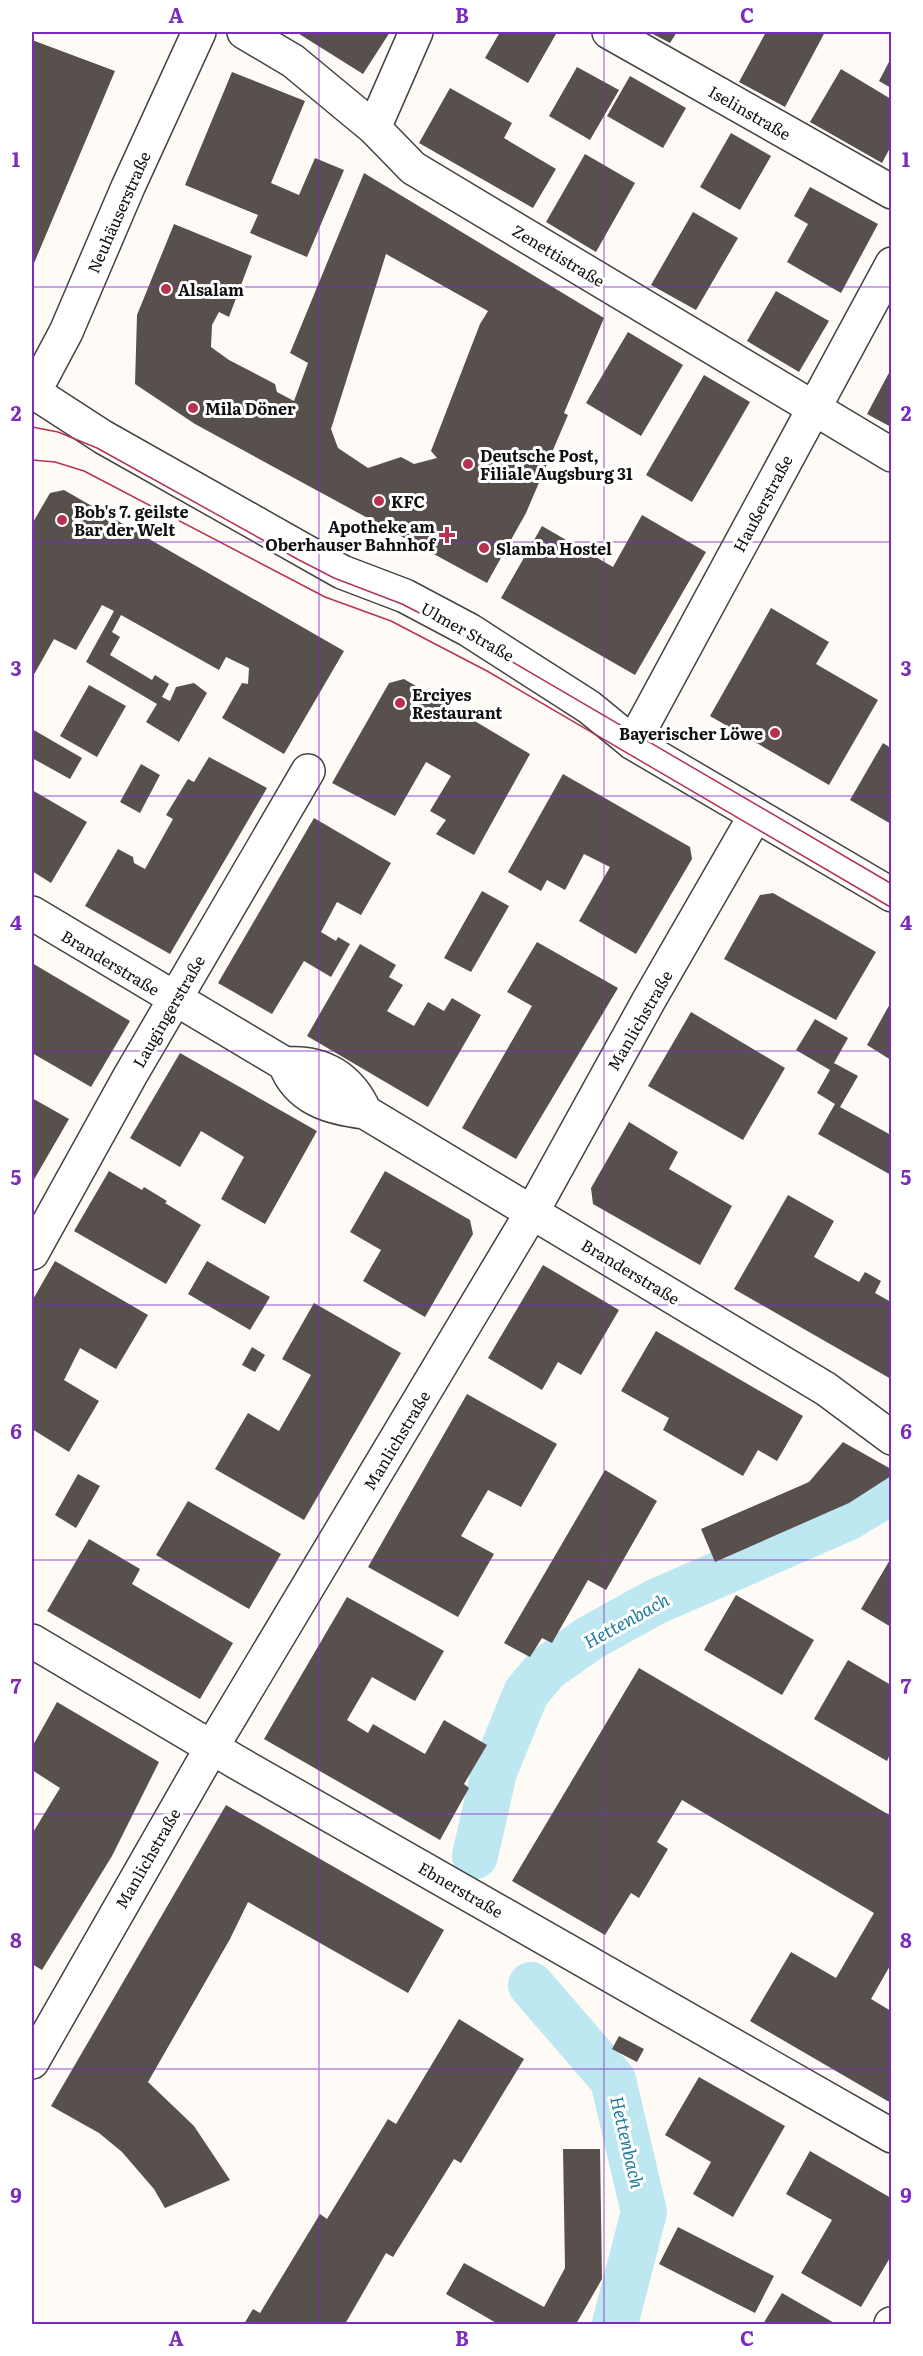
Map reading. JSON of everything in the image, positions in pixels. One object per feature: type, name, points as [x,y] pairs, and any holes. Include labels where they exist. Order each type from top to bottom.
[{"type":"street","name":"Neuhäuserstraße","points":[[32,394],[66,332],[128,187],[199,32]]},
{"type":"street","name":"Zenettistraße","points":[[244,32],[292,62],[374,128],[413,168],[891,455]]},
{"type":"street","points":[[374,128],[416,32]]},
{"type":"street","name":"Iselinstraße","points":[[609,32],[891,192]]},
{"type":"street","name":"Haußerstraße","points":[[633,743],[891,264]]},
{"type":"street","name":"Ulmer Straße","points":[[32,394],[103,437],[334,567],[405,596],[469,630],[589,707],[633,743],[891,896]]},
{"type":"street","name":"Laugingerstraße","points":[[32,1253],[308,771]]},
{"type":"street","name":"Manlichstraße","points":[[32,2062],[212,1747],[532,1212],[649,999],[755,816]]},
{"type":"street","name":"Branderstraße","points":[[32,913],[175,1001],[285,1064],[302,1063],[320,1066],[344,1080],[358,1096],[365,1112],[825,1389],[891,1438]]},
{"type":"street","name":"Ebnerstraße","points":[[32,1641],[212,1747],[891,2136]]},
{"type":"building","points":[[296,32],[390,32],[363,74]]},
{"type":"building","points":[[500,32],[556,34],[528,83],[485,58]]},
{"type":"building","points":[[649,32],[677,32],[670,43]]},
{"type":"building","points":[[766,32],[825,32],[785,107],[739,82]]},
{"type":"building","points":[[32,40],[115,71],[32,268]]},
{"type":"building","points":[[891,58],[891,88],[879,81]]},
{"type":"building","points":[[577,67],[619,90],[590,140],[549,116]]},
{"type":"building","points":[[841,69],[891,99],[891,146],[882,163],[810,122]]},
{"type":"building","points":[[232,72],[305,101],[271,183],[299,195],[315,158],[344,170],[307,257],[250,233],[258,215],[185,185]]},
{"type":"building","points":[[630,76],[686,108],[663,148],[607,116]]},
{"type":"building","points":[[450,88],[512,123],[504,138],[556,169],[533,208],[419,143]]},
{"type":"building","points":[[731,133],[771,156],[740,210],[700,187]]},
{"type":"building","points":[[585,154],[635,183],[596,252],[546,222]]},
{"type":"building","points":[[364,173],[604,318],[564,413],[568,415],[526,513],[487,583],[195,424],[135,384],[137,315],[174,224],[252,256],[229,317],[219,312],[212,325],[211,347],[229,360],[275,384],[277,392],[294,401],[308,363],[290,353]],"holes":[[[386,254],[488,311],[480,324],[431,451],[437,458],[414,464],[401,457],[368,468],[338,448],[331,429]]]},
{"type":"building","points":[[810,187],[878,224],[841,293],[787,262],[808,224],[794,216]]},
{"type":"building","points":[[693,212],[738,238],[696,310],[651,285]]},
{"type":"building","points":[[776,291],[829,321],[799,372],[747,341]]},
{"type":"building","points":[[628,332],[683,365],[641,436],[586,403]]},
{"type":"building","points":[[891,369],[891,427],[867,414]]},
{"type":"building","points":[[704,375],[750,402],[692,502],[646,475]]},
{"type":"building","points":[[64,490],[344,651],[284,754],[222,718],[242,683],[248,684],[249,668],[226,657],[219,670],[121,615],[112,632],[120,637],[110,655],[152,680],[155,675],[169,684],[162,697],[170,701],[176,687],[194,683],[207,693],[179,742],[146,722],[157,704],[86,662],[114,611],[102,605],[76,650],[54,639],[32,678],[32,524],[50,493]]},
{"type":"building","points":[[642,515],[706,552],[635,675],[501,598],[542,526],[613,567]]},
{"type":"building","points":[[771,608],[829,642],[816,664],[878,700],[829,785],[710,716]]},
{"type":"building","points":[[404,679],[530,754],[474,855],[436,834],[446,820],[430,811],[451,776],[426,762],[395,816],[332,783],[389,683]]},
{"type":"building","points":[[89,685],[126,706],[97,757],[60,736]]},
{"type":"building","points":[[32,729],[82,758],[70,779],[32,758]]},
{"type":"building","points":[[883,743],[891,748],[891,824],[850,800]]},
{"type":"building","points":[[209,757],[267,788],[170,954],[85,906],[118,849],[133,857],[134,863],[145,869],[173,819],[166,815],[188,779],[194,782]]},
{"type":"building","points":[[141,764],[160,775],[140,813],[120,802]]},
{"type":"building","points":[[563,774],[690,847],[692,859],[636,954],[579,921],[610,867],[584,854],[565,890],[547,880],[541,891],[508,872]]},
{"type":"building","points":[[32,790],[87,822],[51,883],[32,871]]},
{"type":"building","points":[[314,818],[391,863],[361,915],[337,902],[321,932],[336,941],[338,937],[350,944],[331,977],[304,961],[272,1014],[218,983]]},
{"type":"building","points":[[482,891],[509,906],[471,972],[444,958]]},
{"type":"building","points":[[773,893],[876,952],[836,1020],[724,959],[760,895]]},
{"type":"building","points":[[537,942],[618,988],[516,1159],[462,1128],[532,1006],[507,992]]},
{"type":"building","points":[[360,944],[396,965],[389,977],[403,985],[387,1011],[414,1026],[428,1002],[444,1011],[452,998],[481,1015],[428,1107],[307,1036]]},
{"type":"building","points":[[32,963],[130,1021],[91,1087],[32,1053]]},
{"type":"building","points":[[891,1002],[891,1060],[867,1045]]},
{"type":"building","points":[[691,1012],[785,1068],[743,1140],[648,1086]]},
{"type":"building","points":[[815,1019],[848,1038],[834,1063],[858,1076],[840,1107],[891,1135],[891,1175],[818,1134],[835,1104],[817,1093],[830,1070],[796,1050]]},
{"type":"building","points":[[180,1053],[317,1131],[265,1224],[221,1199],[244,1157],[201,1131],[180,1167],[130,1138]]},
{"type":"building","points":[[32,1098],[69,1119],[32,1183]]},
{"type":"building","points":[[629,1122],[678,1152],[669,1169],[732,1206],[700,1265],[593,1204],[591,1188]]},
{"type":"building","points":[[109,1171],[142,1190],[144,1187],[201,1225],[166,1284],[74,1231]]},
{"type":"building","points":[[385,1171],[470,1220],[473,1234],[425,1317],[363,1281],[381,1250],[350,1232]]},
{"type":"building","points":[[788,1195],[834,1221],[814,1257],[859,1282],[865,1272],[881,1281],[875,1293],[891,1302],[891,1379],[734,1289]]},
{"type":"building","points":[[55,1261],[148,1315],[116,1369],[80,1348],[64,1380],[99,1401],[69,1452],[32,1429],[32,1301]]},
{"type":"building","points":[[207,1261],[270,1297],[250,1330],[188,1294]]},
{"type":"building","points":[[543,1265],[619,1310],[581,1375],[558,1362],[542,1390],[488,1358]]},
{"type":"building","points":[[314,1303],[401,1353],[304,1520],[215,1469],[248,1413],[279,1431],[311,1375],[282,1359]]},
{"type":"building","points":[[656,1331],[803,1416],[777,1461],[758,1450],[743,1476],[663,1430],[669,1418],[621,1391]]},
{"type":"building","points":[[252,1347],[265,1355],[255,1372],[242,1365]]},
{"type":"building","points":[[467,1394],[557,1444],[521,1507],[488,1490],[461,1536],[494,1554],[458,1617],[368,1567]]},
{"type":"building","points":[[843,1442],[891,1469],[891,1476],[849,1503],[715,1562],[701,1529],[809,1482]]},
{"type":"building","points":[[605,1470],[657,1501],[606,1590],[588,1580],[552,1643],[542,1638],[530,1657],[504,1643]]},
{"type":"building","points":[[78,1474],[100,1486],[76,1528],[55,1515]]},
{"type":"building","points":[[188,1501],[281,1554],[249,1609],[156,1555]]},
{"type":"building","points":[[89,1539],[140,1569],[132,1584],[233,1643],[200,1699],[47,1611]]},
{"type":"building","points":[[891,1558],[891,1627],[861,1609]]},
{"type":"building","points":[[736,1595],[814,1640],[782,1695],[704,1650]]},
{"type":"building","points":[[347,1597],[444,1651],[415,1701],[372,1677],[347,1720],[368,1733],[373,1724],[425,1754],[444,1720],[487,1745],[464,1784],[469,1788],[440,1840],[264,1739]]},
{"type":"building","points":[[848,1660],[891,1685],[891,1752],[887,1761],[814,1719]]},
{"type":"building","points":[[639,1668],[891,1816],[891,1964],[871,1999],[891,2011],[891,2103],[750,2021],[791,1952],[836,1978],[874,1913],[682,1800],[657,1842],[668,1849],[639,1898],[631,1893],[605,1935],[512,1881]]},
{"type":"building","points":[[57,1702],[159,1762],[112,1856],[42,1970],[32,1964],[32,1834],[60,1788],[32,1770],[32,1747]]},
{"type":"building","points":[[226,1805],[444,1930],[408,1993],[248,1902],[230,1939],[148,2082],[194,2126],[230,2180],[165,2208],[154,2189],[122,2152],[99,2133],[51,2106]]},
{"type":"building","points":[[459,2019],[524,2059],[461,2163],[454,2159],[393,2257],[386,2253],[345,2324],[244,2324],[253,2309],[260,2313],[320,2214],[327,2219],[388,2119],[396,2124]]},
{"type":"building","points":[[619,2036],[644,2049],[637,2062],[612,2049]]},
{"type":"building","points":[[699,2077],[785,2126],[733,2217],[693,2194],[711,2162],[665,2135]]},
{"type":"building","points":[[563,2149],[600,2149],[602,2279],[576,2324],[498,2324],[446,2294],[464,2263],[544,2307],[565,2268]]},
{"type":"building","points":[[810,2151],[891,2198],[891,2256],[861,2307],[801,2273],[832,2220],[786,2194]]},
{"type":"building","points":[[678,2227],[774,2276],[755,2313],[659,2264]]},
{"type":"building","points":[[782,2293],[836,2324],[763,2324]]},
{"type":"waterway","name":"Hettenbach","points":[[475,1856],[494,1772],[526,1693],[546,1669],[590,1638],[655,1602],[847,1518],[892,1491]]},
{"type":"waterway","name":"Hettenbach","points":[[531,1985],[613,2080],[644,2212],[615,2324]]},
{"type":"tram line","points":[[32,427],[58,432],[97,448],[334,578],[402,604],[497,653],[892,884]]},
{"type":"tram line","points":[[32,460],[55,462],[84,471],[325,597],[391,621],[487,671],[892,908]]},
{"type":"place","name":"Alsalam","points":[[166,289]]},
{"type":"place","name":"Mila Döner","points":[[193,408]]},
{"type":"place","name":"Deutsche Post, Filiale Augsburg 31","points":[[468,464]]},
{"type":"place","name":"KFC","points":[[379,501]]},
{"type":"place","name":"Bob's 7. geilste Bar der Welt","points":[[62,520]]},
{"type":"place","name":"Apotheke am Oberhauser Bahnhof","points":[[447,535]]},
{"type":"place","name":"Slamba Hostel","points":[[484,548]]},
{"type":"place","name":"Erciyes Restaurant","points":[[400,703]]},
{"type":"place","name":"Bayerischer Löwe","points":[[775,733]]}]
